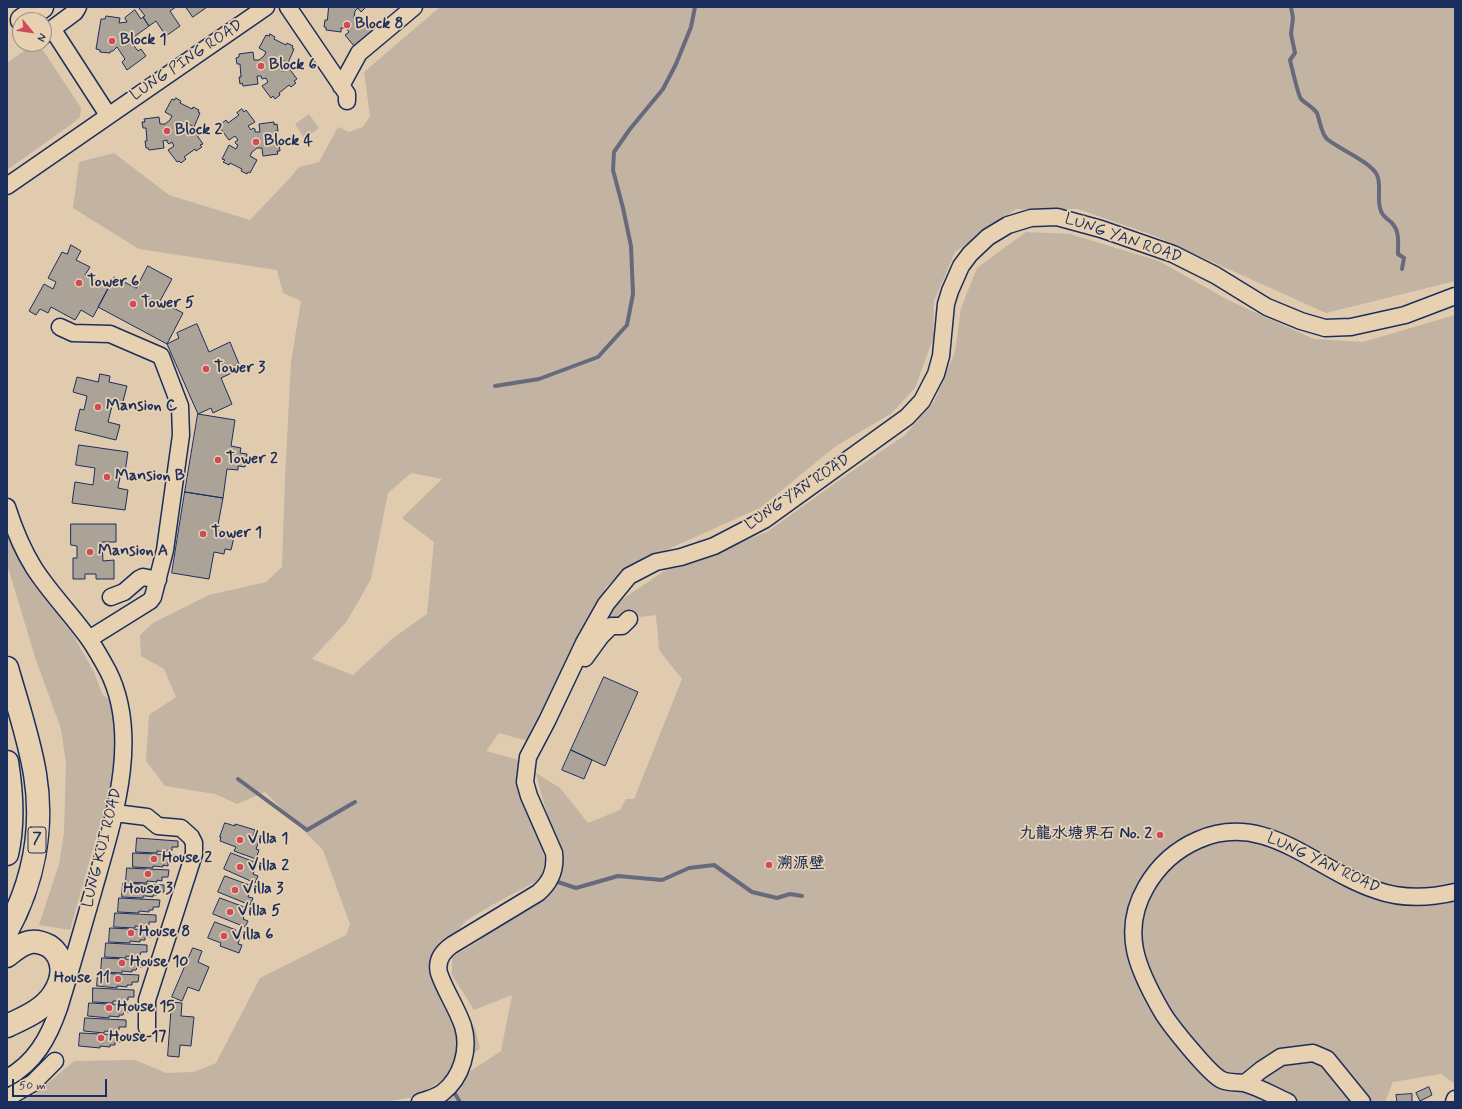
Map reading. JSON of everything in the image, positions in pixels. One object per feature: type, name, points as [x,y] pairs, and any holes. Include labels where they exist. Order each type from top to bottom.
[{"type":"highway","name":"7","points":[[7,668],[32,756],[36,775],[39,808],[37,838],[31,872],[19,907],[7,931]]},
{"type":"highway","name":"7","points":[[7,762],[12,801],[7,854]]},
{"type":"highway","points":[[7,956],[25,943],[33,941],[40,942],[55,951],[60,958],[62,974],[54,995],[48,1001],[30,1015],[7,1026]]},
{"type":"street","name":"LUNG PING ROAD","points":[[7,186],[266,7]]},
{"type":"street","points":[[288,7],[347,94],[347,101]]},
{"type":"street","points":[[341,86],[359,53],[414,7]]},
{"type":"street","points":[[52,30],[76,10]]},
{"type":"street","points":[[52,37],[108,115]]},
{"type":"street","name":"LUNG YAN ROAD","points":[[420,1102],[435,1097],[447,1089],[457,1077],[465,1054],[463,1027],[439,973],[438,964],[441,955],[452,945],[538,893],[548,884],[553,873],[555,860],[554,854],[529,796],[525,782],[526,766],[528,757],[547,722],[584,643],[606,604],[629,576],[656,562],[681,557],[714,546],[764,520],[898,424],[915,409],[928,391],[936,374],[941,356],[946,304],[955,278],[962,266],[980,244],[988,237],[1008,225],[1031,218],[1057,217],[1101,229],[1174,254],[1267,307],[1301,321],[1325,328],[1351,327],[1404,315],[1455,296]]},
{"type":"street","points":[[60,327],[73,333],[110,334],[160,356],[180,406],[181,435],[170,550],[153,597],[150,601],[89,639]]},
{"type":"street","name":"LUNG KUI ROAD","points":[[7,507],[20,543],[34,569],[89,639],[108,672],[119,703],[122,731],[121,773],[115,813],[60,1008],[48,1037],[32,1060],[7,1078]]},
{"type":"street","points":[[111,596],[124,592],[139,579],[143,578],[158,580]]},
{"type":"street","points":[[565,685],[601,636],[611,626],[622,626],[629,619]]},
{"type":"street","points":[[115,813],[147,817],[158,826],[181,828],[191,837],[194,843],[194,854],[147,1000],[147,1028]]},
{"type":"street","name":"LUNG YAN ROAD","points":[[1288,1102],[1245,1083],[1222,1080],[1206,1067],[1165,1018],[1152,995],[1138,964],[1133,930],[1138,904],[1143,892],[1158,868],[1171,856],[1193,842],[1205,837],[1231,831],[1244,832],[1258,834],[1281,842],[1355,882],[1384,893],[1402,896],[1421,896],[1455,892]]},
{"type":"street","points":[[1245,1083],[1281,1057],[1313,1053],[1327,1059],[1362,1102]]},
{"type":"street","points":[[7,1098],[33,1083],[55,1061]]},
{"type":"shaded area","points":[[440,7],[1455,7],[1455,281],[1326,313],[1155,236],[1078,209],[1016,209],[955,252],[934,301],[933,339],[915,388],[892,413],[836,446],[760,508],[626,568],[604,589],[620,601],[664,571],[767,532],[905,435],[934,402],[955,352],[961,308],[977,268],[1026,232],[1070,234],[1159,261],[1230,301],[1314,339],[1363,342],[1455,315],[1455,1084],[1441,1074],[1393,1082],[1385,1102],[437,1102],[457,1080],[501,1051],[512,995],[474,1010],[452,975],[452,957],[474,944],[560,881],[560,852],[541,794],[536,773],[560,788],[588,823],[620,810],[626,799],[634,799],[682,679],[659,650],[656,615],[600,622],[528,741],[499,733],[486,751],[519,760],[518,789],[540,842],[545,860],[541,879],[467,920],[435,954],[454,1000],[475,1028],[480,1048],[447,1077],[415,1097],[382,1102],[21,1102],[35,1094],[74,1061],[135,1060],[166,1073],[194,1072],[216,1063],[260,978],[346,935],[350,924],[323,850],[265,792],[237,804],[215,794],[165,786],[146,761],[149,715],[176,697],[164,669],[141,656],[140,635],[153,623],[209,595],[266,582],[282,567],[291,362],[301,301],[283,293],[277,270],[139,249],[73,208],[79,162],[114,153],[169,195],[250,220],[299,167],[319,162],[338,127],[349,132],[363,127],[370,116],[364,72]],"holes":[[[411,473],[442,479],[402,518],[434,542],[427,614],[393,638],[353,675],[312,659],[347,621],[371,579],[388,493]]]},
{"type":"shaded area","points":[[23,52],[44,52],[81,108],[80,117],[73,123],[7,170],[7,63]]},
{"type":"shaded area","points":[[309,114],[319,128],[305,139],[295,124]]},
{"type":"shaded area","points":[[7,533],[18,558],[34,585],[73,635],[94,672],[102,694],[113,703],[116,718],[115,771],[105,821],[101,821],[70,930],[39,925],[59,864],[64,833],[66,763],[61,729],[36,660],[7,564]]},
{"type":"building","points":[[176,7],[170,11],[180,26],[166,36],[156,21],[149,26],[143,17],[145,16],[139,8]]},
{"type":"building","points":[[186,7],[207,7],[193,17]]},
{"type":"building","name":"Block 8","points":[[329,7],[366,7],[361,12],[358,8],[355,11],[354,18],[359,24],[366,19],[374,30],[354,46],[345,35],[349,32],[346,28],[341,28],[341,32],[326,30],[326,27],[324,27],[325,20],[327,20]]},
{"type":"building","name":"Block 1","points":[[135,10],[141,19],[143,17],[149,26],[131,39],[128,35],[125,43],[127,45],[131,42],[138,51],[141,49],[146,56],[127,70],[122,62],[125,59],[117,47],[110,53],[100,52],[100,50],[96,49],[101,19],[105,19],[106,16],[120,18],[119,23],[127,22],[125,18]]},
{"type":"building","name":"Block 6","points":[[270,34],[275,37],[274,39],[286,45],[287,43],[293,46],[292,48],[294,49],[288,63],[281,59],[279,63],[281,67],[279,68],[282,72],[288,67],[297,79],[294,81],[296,83],[291,87],[289,85],[279,93],[280,95],[275,99],[273,96],[271,98],[262,86],[268,82],[266,78],[262,79],[261,76],[257,76],[258,84],[243,86],[242,83],[240,84],[240,64],[237,64],[236,58],[239,57],[239,54],[253,52],[254,60],[259,60],[266,52],[259,48],[266,35],[269,36]]},
{"type":"building","name":"Block 2","points":[[176,98],[181,101],[180,103],[192,109],[193,107],[199,110],[198,112],[200,113],[194,127],[187,123],[184,127],[187,129],[185,132],[188,136],[194,131],[203,144],[200,145],[202,147],[196,151],[195,149],[184,157],[186,159],[181,163],[179,161],[177,162],[168,150],[174,146],[172,142],[169,144],[167,140],[163,141],[164,148],[149,150],[146,148],[146,128],[143,128],[142,122],[145,122],[144,119],[159,117],[160,124],[165,124],[172,116],[165,112],[172,99],[174,100]]},
{"type":"building","name":"Block 4","points":[[242,109],[244,112],[246,110],[255,122],[248,126],[251,130],[253,128],[255,129],[255,132],[260,132],[259,124],[274,122],[274,125],[277,124],[278,131],[275,131],[277,144],[279,144],[280,151],[277,151],[278,154],[263,156],[262,148],[257,148],[250,156],[257,160],[250,173],[248,172],[247,174],[241,171],[242,169],[230,163],[229,165],[223,162],[225,160],[222,159],[229,145],[236,149],[238,145],[235,142],[238,140],[235,136],[229,140],[220,128],[222,126],[221,124],[226,120],[228,123],[239,115],[237,113]]},
{"type":"building","name":"Tower 6","points":[[71,245],[81,251],[76,260],[90,267],[85,275],[109,287],[93,317],[81,310],[75,320],[51,307],[48,313],[40,309],[36,315],[29,311],[44,284],[53,289],[56,282],[48,278],[62,252],[67,254]]},
{"type":"building","name":"Tower 5","points":[[148,266],[172,279],[160,301],[183,313],[167,344],[98,307],[114,277],[136,288]]},
{"type":"building","name":"Tower 3","points":[[197,324],[209,352],[230,342],[239,364],[234,366],[236,371],[221,378],[232,404],[213,413],[211,408],[198,414],[167,344],[179,338],[177,333]]},
{"type":"building","name":"Mansion C","points":[[100,374],[110,376],[109,382],[127,386],[122,405],[113,402],[108,422],[120,425],[116,440],[75,430],[80,409],[84,410],[87,396],[73,392],[77,377],[98,382]]},
{"type":"building","name":"Tower 2","points":[[198,414],[235,420],[231,446],[241,448],[240,453],[247,454],[245,467],[238,466],[238,470],[227,469],[223,498],[185,492]]},
{"type":"building","name":"Mansion B","points":[[79,445],[128,452],[125,472],[121,472],[118,488],[128,490],[125,510],[72,503],[75,482],[93,485],[95,468],[76,465]]},
{"type":"building","name":"Tower 1","points":[[185,492],[223,498],[217,530],[228,532],[227,536],[234,537],[231,550],[225,549],[224,554],[214,552],[209,579],[172,573]]},
{"type":"building","name":"Mansion A","points":[[71,524],[116,524],[116,542],[102,542],[103,561],[114,560],[114,579],[96,579],[96,574],[85,574],[85,579],[73,579],[73,558],[77,558],[77,546],[71,545]]},
{"type":"building","points":[[604,677],[638,692],[605,766],[571,750]]},
{"type":"building","points":[[571,750],[592,760],[584,779],[562,770]]},
{"type":"building","name":"Villa 1","points":[[225,823],[235,826],[235,824],[255,830],[253,836],[260,838],[256,849],[259,850],[256,859],[234,851],[236,847],[220,841]]},
{"type":"building","points":[[137,838],[178,841],[178,847],[172,847],[172,851],[167,850],[167,852],[136,852]]},
{"type":"building","name":"House 2","points":[[133,853],[175,855],[174,862],[168,862],[168,866],[153,866],[153,868],[133,867]]},
{"type":"building","name":"Villa 2","points":[[231,853],[257,863],[253,874],[258,876],[255,883],[224,869]]},
{"type":"building","name":"House 3","points":[[127,868],[169,870],[168,877],[162,877],[162,881],[147,881],[147,883],[126,882]]},
{"type":"building","name":"Villa 3","points":[[225,876],[252,886],[248,897],[253,898],[250,905],[218,892]]},
{"type":"building","points":[[123,883],[164,885],[164,892],[158,892],[157,895],[153,895],[153,897],[122,897]]},
{"type":"building","points":[[119,898],[160,900],[159,907],[153,907],[153,910],[149,910],[149,912],[118,912]]},
{"type":"building","name":"Villa 5","points":[[220,898],[247,908],[243,919],[248,921],[245,927],[213,914]]},
{"type":"building","points":[[115,913],[156,915],[156,922],[149,922],[149,925],[145,925],[145,927],[114,927]]},
{"type":"building","name":"Villa 6","points":[[215,922],[236,930],[235,932],[241,934],[238,944],[242,945],[239,953],[220,946],[221,943],[208,938]]},
{"type":"building","name":"House 8","points":[[110,928],[152,930],[151,937],[145,937],[145,940],[140,940],[140,942],[109,942]]},
{"type":"building","points":[[106,943],[147,945],[147,952],[141,952],[140,955],[136,955],[136,957],[105,957]]},
{"type":"building","points":[[193,948],[202,951],[198,962],[209,967],[199,991],[188,987],[182,1001],[172,997]]},
{"type":"building","name":"House 10","points":[[102,958],[143,960],[143,967],[137,967],[136,970],[132,970],[132,972],[101,972]]},
{"type":"building","name":"House 11","points":[[98,973],[139,975],[138,982],[132,982],[132,985],[127,985],[127,987],[117,986],[117,988],[97,986]]},
{"type":"building","points":[[93,988],[134,990],[134,997],[128,997],[128,1000],[123,1000],[123,1002],[93,1002]]},
{"type":"building","points":[[172,1002],[182,1003],[181,1016],[194,1017],[191,1046],[180,1045],[179,1057],[168,1056]]},
{"type":"building","name":"House 15","points":[[89,1003],[130,1005],[130,1012],[124,1012],[123,1015],[119,1015],[119,1017],[109,1016],[109,1018],[88,1016]]},
{"type":"building","points":[[85,1018],[126,1020],[126,1027],[119,1027],[119,1030],[115,1030],[115,1032],[105,1031],[104,1033],[84,1031]]},
{"type":"building","name":"House 17","points":[[80,1033],[121,1035],[121,1042],[115,1042],[115,1045],[110,1045],[110,1047],[100,1046],[100,1048],[79,1046]]},
{"type":"building","points":[[1429,1087],[1432,1095],[1420,1101],[1416,1093]]},
{"type":"building","points":[[1412,1094],[1412,1102],[1397,1102],[1396,1095]]},
{"type":"waterway","points":[[495,386],[539,379],[598,357],[627,325],[633,294],[631,246],[613,170],[614,152],[630,129],[663,89],[676,64],[691,27],[695,7]]},
{"type":"waterway","points":[[1291,7],[1293,18],[1291,34],[1295,53],[1290,60],[1300,97],[1317,113],[1322,130],[1327,139],[1368,165],[1377,175],[1379,184],[1379,202],[1382,214],[1394,225],[1396,229],[1398,236],[1398,254],[1404,258],[1402,269]]},
{"type":"waterway","points":[[238,779],[307,830],[355,802]]},
{"type":"waterway","points":[[552,880],[576,888],[618,876],[662,880],[689,868],[714,865],[752,892],[777,898],[790,894],[802,896]]},
{"type":"waterway","points":[[452,1089],[460,1102]]},
{"type":"place","name":"Block 8","points":[[347,25]]},
{"type":"place","name":"Block 1","points":[[112,41]]},
{"type":"place","name":"Block 6","points":[[261,66]]},
{"type":"place","name":"Block 2","points":[[167,131]]},
{"type":"place","name":"Block 4","points":[[256,142]]},
{"type":"place","name":"Tower 6","points":[[79,283]]},
{"type":"place","name":"Tower 5","points":[[133,304]]},
{"type":"place","name":"Tower 3","points":[[206,369]]},
{"type":"place","name":"Mansion C","points":[[98,407]]},
{"type":"place","name":"Tower 2","points":[[218,460]]},
{"type":"place","name":"Mansion B","points":[[107,477]]},
{"type":"place","name":"Tower 1","points":[[203,534]]},
{"type":"place","name":"Mansion A","points":[[90,552]]},
{"type":"place","name":"九龍水塘界石 No. 2","points":[[1160,835]]},
{"type":"place","name":"Villa 1","points":[[240,840]]},
{"type":"place","name":"House 2","points":[[154,859]]},
{"type":"place","name":"溯源壁","points":[[769,865]]},
{"type":"place","name":"Villa 2","points":[[240,867]]},
{"type":"place","name":"House 3","points":[[148,874]]},
{"type":"place","name":"Villa 3","points":[[235,890]]},
{"type":"place","name":"Villa 5","points":[[230,912]]},
{"type":"place","name":"House 8","points":[[131,933]]},
{"type":"place","name":"Villa 6","points":[[224,936]]},
{"type":"place","name":"House 10","points":[[122,963]]},
{"type":"place","name":"House 11","points":[[118,979]]},
{"type":"place","name":"House 15","points":[[109,1008]]},
{"type":"place","name":"House 17","points":[[101,1038]]}]
